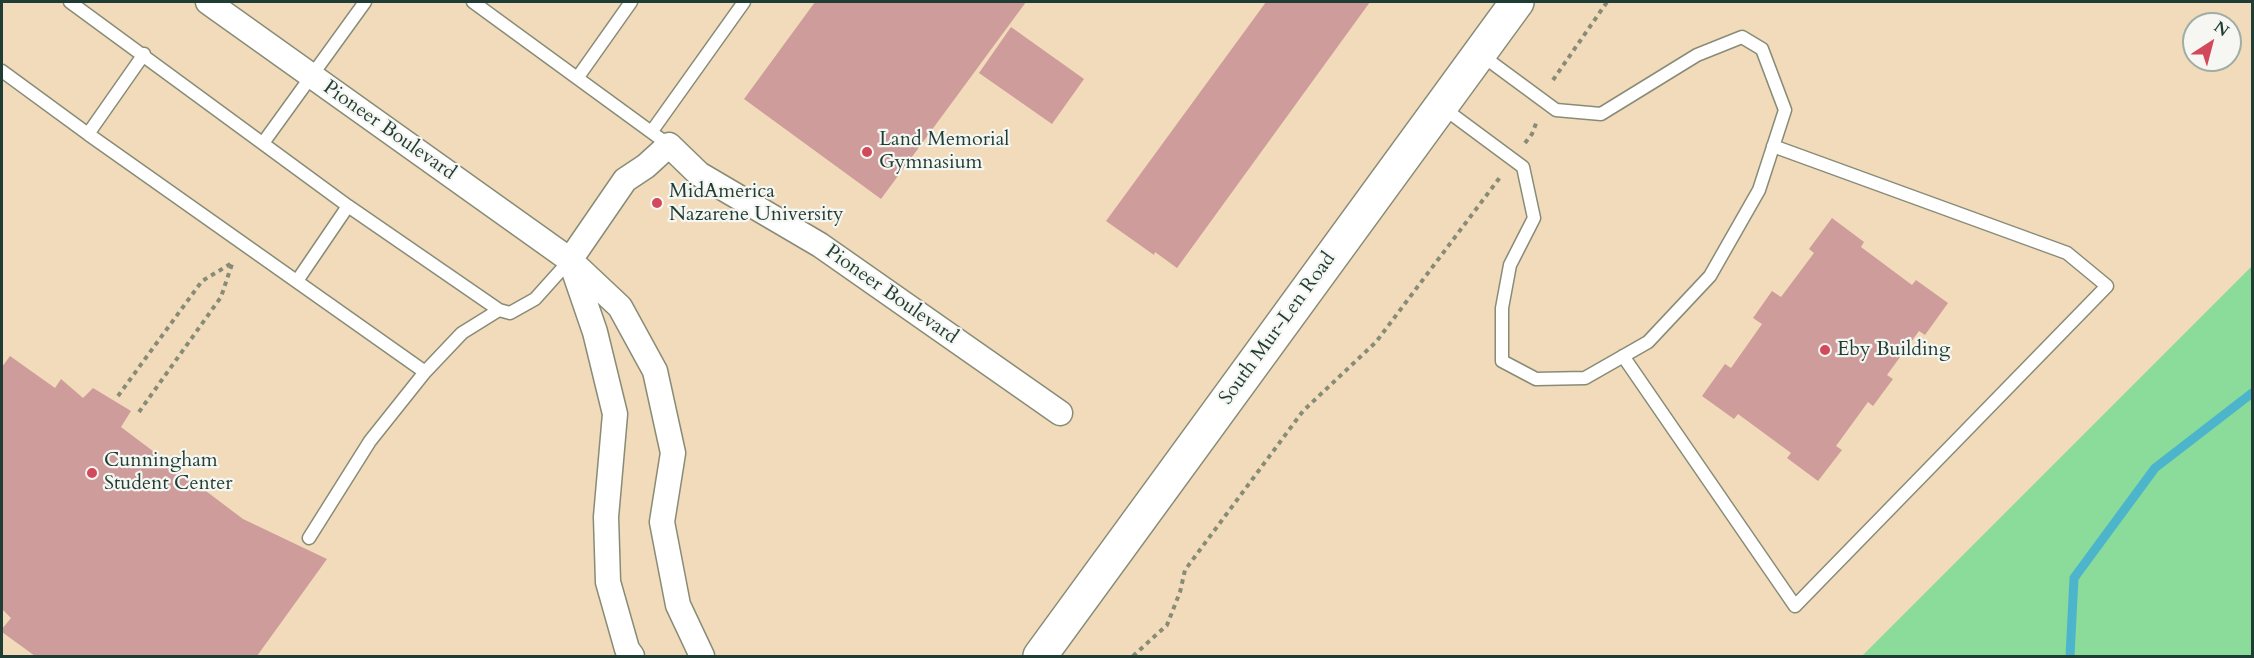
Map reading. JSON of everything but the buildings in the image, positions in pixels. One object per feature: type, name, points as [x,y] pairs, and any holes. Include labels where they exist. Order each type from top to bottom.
[{"type":"main road","name":"South Mur-Len Road","points":[[1040,657],[1516,2]]},
{"type":"street","name":"Pioneer Boulevard","points":[[208,2],[570,260],[620,307],[655,371],[673,453],[662,522],[678,605],[702,657]]},
{"type":"street","name":"Pioneer Boulevard","points":[[661,138],[699,174],[820,245],[1060,413]]},
{"type":"street","points":[[632,657],[627,649],[608,582],[606,517],[615,414],[595,332],[570,260],[625,180],[646,166],[661,138]]},
{"type":"lane","points":[[70,2],[144,54],[348,206],[500,310],[510,313],[534,299],[570,260]]},
{"type":"lane","points":[[263,143],[365,2]]},
{"type":"lane","points":[[472,2],[661,138],[744,2]]},
{"type":"lane","points":[[578,77],[631,2]]},
{"type":"lane","points":[[1441,106],[1523,167],[1534,218],[1510,265],[1502,308],[1502,361],[1536,379],[1585,378],[1648,342],[1710,276],[1759,190],[1785,110],[1762,49],[1742,37],[1697,56],[1601,114],[1556,110],[1479,53]]},
{"type":"lane","points":[[88,134],[144,54]]},
{"type":"lane","points":[[2,71],[425,372]]},
{"type":"lane","points":[[1623,356],[1795,606],[2107,286],[2067,253],[1773,146]]},
{"type":"lane","points":[[297,281],[348,206]]},
{"type":"lane","points":[[309,538],[370,441],[425,372],[462,333],[500,310]]},
{"type":"path","points":[[1133,657],[1167,625],[1180,592],[1185,570],[1303,411],[1376,342],[1532,134],[1554,77],[1607,2]]},
{"type":"path","points":[[118,396],[202,281],[232,262],[221,297],[139,412]]},
{"type":"green space","points":[[2252,266],[2252,656],[1862,656]]},
{"type":"waterway","points":[[2070,656],[2074,578],[2155,468],[2252,393]]},
{"type":"place","name":"Land Memorial Gymnasium","points":[[867,152]]},
{"type":"place","name":"MidAmerica Nazarene University","points":[[657,203]]},
{"type":"place","name":"Eby Building","points":[[1825,350]]},
{"type":"place","name":"Cunningham Student Center","points":[[92,473]]}]
